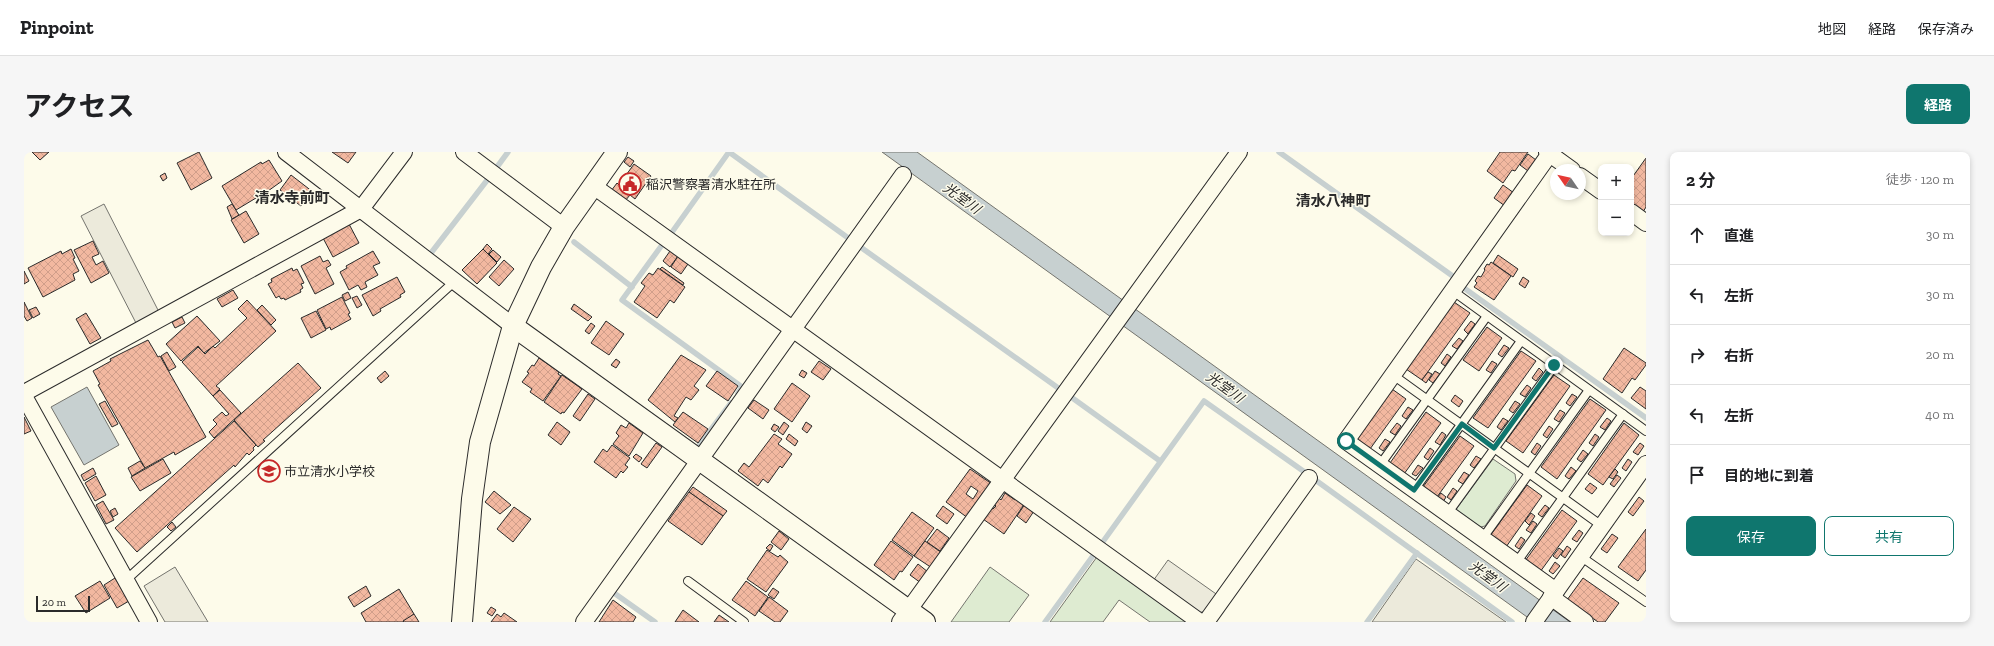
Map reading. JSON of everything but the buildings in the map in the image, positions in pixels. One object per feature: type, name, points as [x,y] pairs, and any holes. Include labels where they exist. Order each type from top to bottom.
[{"type":"street","points":[[286,152],[513,326],[699,459],[905,616],[925,622]]},
{"type":"street","points":[[24,393],[361,209],[404,152]]},
{"type":"street","points":[[464,152],[564,227]]},
{"type":"street","points":[[462,622],[472,499],[480,442],[513,326],[541,267],[564,227],[592,185],[617,152]]},
{"type":"street","points":[[905,616],[1239,152]]},
{"type":"street","points":[[1564,164],[1549,153],[1346,441],[1516,563],[1585,622]]},
{"type":"street","points":[[584,622],[903,175]]},
{"type":"street","points":[[1586,180],[1598,189]]},
{"type":"street","points":[[592,185],[1200,622]]},
{"type":"street","points":[[1634,214],[1646,223]]},
{"type":"street","points":[[24,396],[149,622]]},
{"type":"street","points":[[1534,622],[1646,464]]},
{"type":"street","points":[[1206,622],[1309,478]]},
{"type":"lane","points":[[126,580],[455,281]]},
{"type":"lane","points":[[1453,291],[1646,431]]},
{"type":"lane","points":[[1380,465],[1487,316]]},
{"type":"lane","points":[[1414,490],[1521,341]]},
{"type":"lane","points":[[1447,514],[1554,365]]},
{"type":"lane","points":[[1393,375],[1602,526]]},
{"type":"lane","points":[[1482,539],[1589,390]]},
{"type":"lane","points":[[1516,563],[1623,414]]},
{"type":"lane","points":[[1580,556],[1646,602]]},
{"type":"lane","points":[[688,581],[744,622]]},
{"type":"green space","points":[[1493,459],[1515,474],[1516,481],[1485,526],[1477,528],[1455,511]]},
{"type":"green space","points":[[1099,554],[1193,622],[1150,622],[1119,600],[1103,622],[1050,622]]},
{"type":"green space","points":[[990,567],[1029,595],[1009,622],[951,622]]},
{"type":"shaded area","points":[[104,204],[159,312],[136,323],[81,216]]},
{"type":"shaded area","points":[[1416,559],[1506,622],[1372,622]]},
{"type":"shaded area","points":[[1168,560],[1219,596],[1208,611],[1197,613],[1153,581]]},
{"type":"shaded area","points":[[175,567],[208,622],[165,622],[144,586]]},
{"type":"water","name":"光堂川","points":[[882,152],[917,152],[1570,622],[1534,622]]},
{"type":"water","points":[[87,387],[119,445],[84,465],[51,407]]},
{"type":"waterway","points":[[497,167],[508,152]]},
{"type":"waterway","points":[[729,152],[851,240]]},
{"type":"waterway","points":[[670,235],[729,152]]},
{"type":"waterway","points":[[1279,152],[1454,277]]},
{"type":"waterway","points":[[431,253],[488,179]]},
{"type":"waterway","points":[[574,242],[632,287]]},
{"type":"waterway","points":[[662,245],[622,300],[742,387],[738,393]]},
{"type":"waterway","points":[[859,246],[1061,390]]},
{"type":"waterway","points":[[1464,288],[1646,418]]},
{"type":"waterway","points":[[1071,397],[1160,461]]},
{"type":"waterway","points":[[1102,543],[1204,401],[1306,473]]},
{"type":"waterway","points":[[700,444],[731,403]]},
{"type":"waterway","points":[[1314,479],[1512,622]]},
{"type":"waterway","points":[[1045,622],[1095,553]]},
{"type":"waterway","points":[[1367,622],[1417,553]]},
{"type":"waterway","points":[[614,593],[655,622]]},
{"type":"place","name":"稲沢警察署清水駐在所","points":[[630,184]]},
{"type":"place","name":"市立清水小学校","points":[[269,471]]},
{"type":"district","name":"清水寺前町","points":[[292,198]]},
{"type":"district","name":"清水八神町","points":[[1333,201]]},
{"type":"route","points":[[1346,441],[1414,490],[1462,424],[1494,448],[1554,365]]}]
